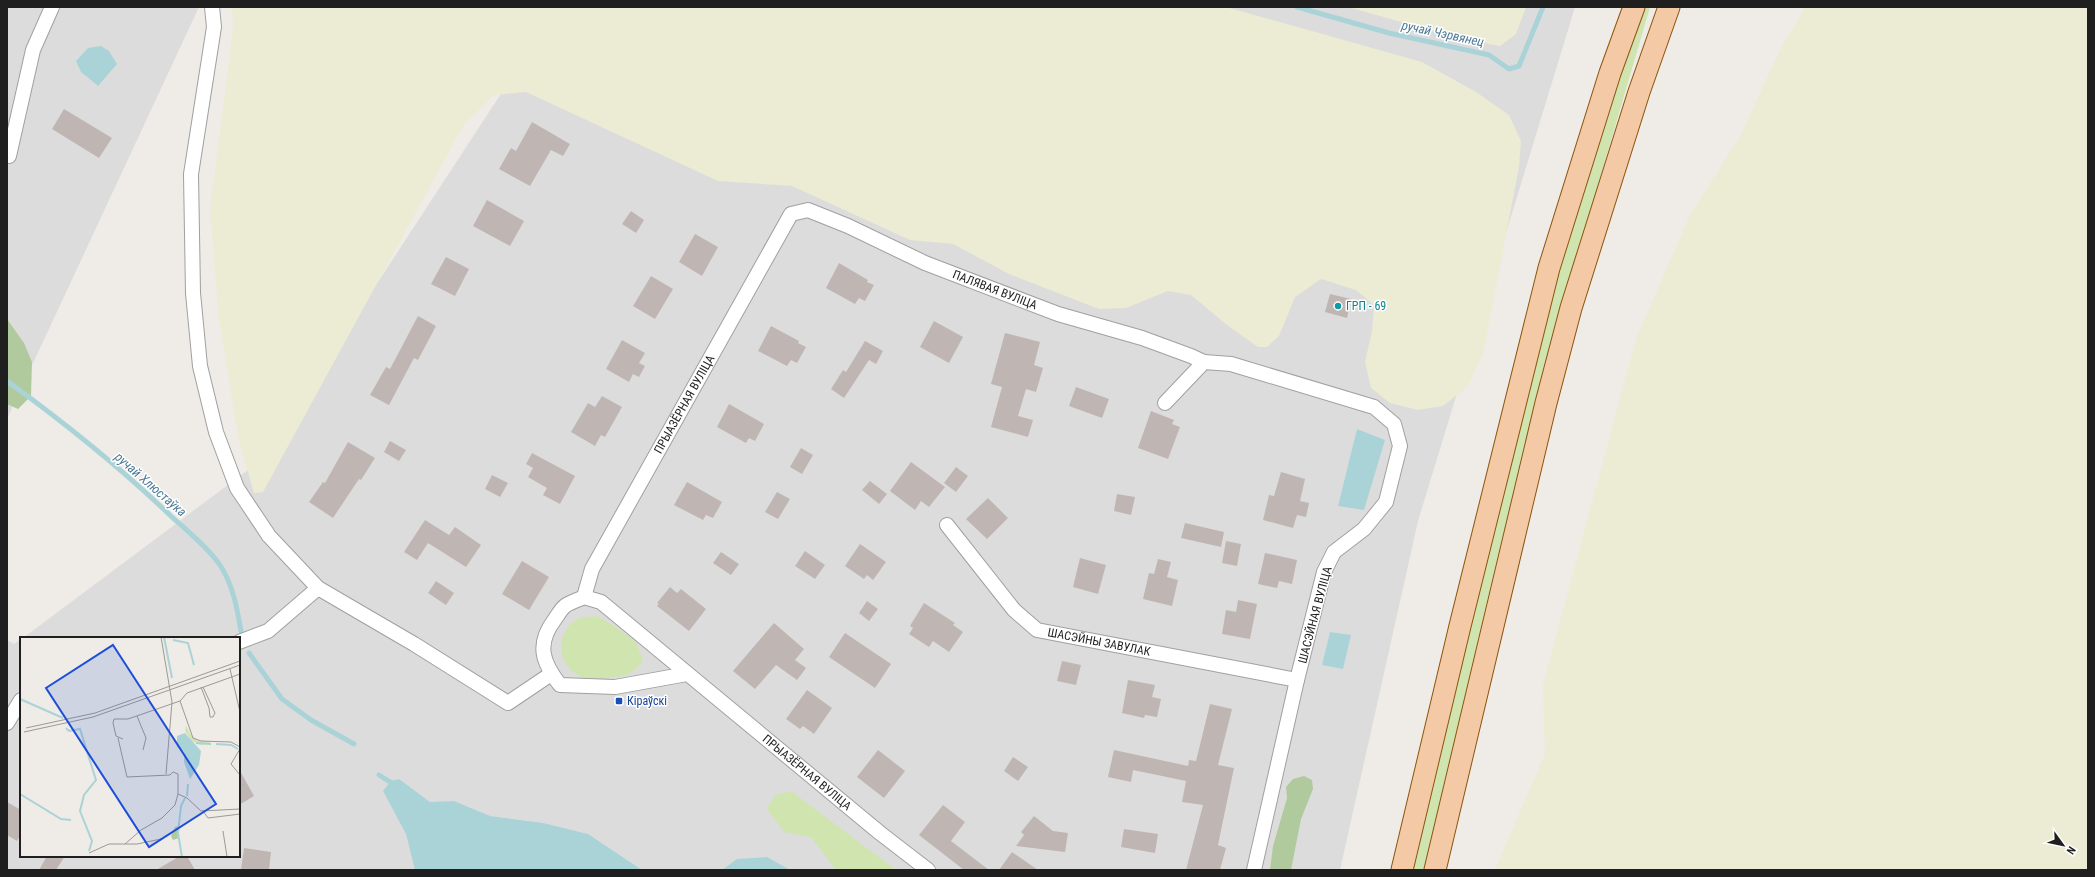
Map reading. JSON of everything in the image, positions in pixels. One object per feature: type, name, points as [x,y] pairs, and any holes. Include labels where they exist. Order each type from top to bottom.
[{"type":"main road","points":[[1402,870],[1460,626],[1549,268],[1610,73],[1634,7]]},
{"type":"main road","points":[[1434,870],[1544,411],[1571,308],[1639,92],[1669,7]]},
{"type":"street","points":[[9,156],[33,50],[52,7]]},
{"type":"street","points":[[212,7],[214,28],[191,174],[193,293],[200,366],[216,432],[237,488],[269,536],[318,588],[414,644],[508,703],[551,674]]},
{"type":"street","name":"ПАЛЯВАЯ ВУЛІЦА","points":[[791,214],[808,210],[848,226],[925,263],[1058,314],[1142,338],[1204,362]]},
{"type":"street","name":"ПРЫАЗЁРНАЯ ВУЛІЦА","points":[[791,214],[592,569],[584,597],[601,602],[874,828],[928,870]]},
{"type":"street","points":[[1165,403],[1204,362]]},
{"type":"street","name":"ШАСЭЙНАЯ ВУЛІЦА","points":[[1204,362],[1231,364],[1374,407],[1394,424],[1400,446],[1386,502],[1364,529],[1334,552],[1324,572],[1297,680],[1254,870]]},
{"type":"street","name":"ШАСЭЙНЫ ЗАВУЛАК","points":[[947,525],[1014,610],[1037,630],[1297,680]]},
{"type":"street","points":[[240,642],[268,631],[318,588]]},
{"type":"street","points":[[584,597],[564,607],[549,627],[543,643],[544,659],[551,674],[560,685],[615,687],[687,674]]},
{"type":"street","points":[[9,716],[20,701]]},
{"type":"shaded area","points":[[7,7],[199,7],[7,419]]},
{"type":"shaded area","points":[[565,7],[1575,7],[1418,521],[1340,870],[7,870],[7,640],[14,644],[20,640],[20,857],[240,857],[240,637],[24,637],[276,449],[363,305],[508,83]]},
{"type":"green space","points":[[232,7],[1226,7],[1422,62],[1476,92],[1509,115],[1521,141],[1519,167],[1483,354],[1467,387],[1443,406],[1418,410],[1390,403],[1371,388],[1365,362],[1372,331],[1374,305],[1356,290],[1321,279],[1295,297],[1279,336],[1267,347],[1258,347],[1227,325],[1191,295],[1168,291],[1126,308],[1099,309],[1009,274],[953,244],[910,240],[792,186],[718,181],[526,92],[494,95],[464,124],[263,492],[254,493],[239,441],[219,319],[210,208],[233,26]]},
{"type":"green space","points":[[1348,7],[1526,7],[1516,34],[1500,46],[1458,38]]},
{"type":"green space","points":[[1643,7],[1650,7],[1556,329],[1498,555],[1424,870],[1411,870],[1536,347],[1599,135]]},
{"type":"green space","points":[[1805,7],[2088,7],[2088,870],[1495,870],[1545,754],[1543,685],[1636,339],[1691,213],[1740,137],[1779,52]]},
{"type":"green space","points":[[7,319],[24,343],[32,362],[31,396],[18,409],[7,404]]},
{"type":"green space","points":[[597,616],[613,625],[636,642],[643,660],[637,668],[630,673],[621,676],[598,679],[586,678],[576,674],[569,668],[564,660],[562,641],[570,624],[579,618]]},
{"type":"green space","points":[[1304,776],[1312,780],[1313,789],[1301,819],[1291,870],[1270,870],[1273,846],[1287,798],[1286,787],[1293,779]]},
{"type":"green space","points":[[791,791],[896,870],[836,870],[811,837],[784,832],[767,809],[775,795]]},
{"type":"water","points":[[101,46],[109,51],[117,64],[98,86],[81,72],[76,61],[88,48]]},
{"type":"water","points":[[1357,429],[1385,440],[1364,510],[1338,506]]},
{"type":"water","points":[[1330,632],[1351,635],[1343,669],[1322,665]]},
{"type":"water","points":[[399,779],[430,802],[454,801],[490,816],[543,823],[588,834],[642,870],[415,870],[406,834],[383,791],[391,781]]},
{"type":"water","points":[[767,857],[790,870],[722,870],[737,859]]},
{"type":"building","points":[[64,109],[112,138],[99,158],[52,129]]},
{"type":"building","points":[[532,122],[570,144],[563,156],[551,150],[530,186],[499,169],[511,148],[516,151]]},
{"type":"building","points":[[487,200],[524,221],[510,246],[473,226]]},
{"type":"building","points":[[631,211],[644,220],[636,233],[622,224]]},
{"type":"building","points":[[695,234],[718,247],[702,276],[679,262]]},
{"type":"building","points":[[446,257],[469,269],[455,296],[431,284]]},
{"type":"building","points":[[839,263],[874,285],[865,301],[859,298],[855,304],[826,288]]},
{"type":"building","points":[[651,276],[673,289],[655,319],[633,306]]},
{"type":"building","name":"ГРП - 69","points":[[1330,294],[1351,299],[1347,318],[1325,312]]},
{"type":"building","points":[[418,316],[436,326],[418,360],[414,358],[389,405],[370,395],[386,367],[390,369]]},
{"type":"building","points":[[934,321],[963,337],[949,363],[920,347]]},
{"type":"building","points":[[771,326],[799,341],[798,343],[806,347],[797,363],[791,360],[787,366],[758,351]]},
{"type":"building","points":[[1005,333],[1040,342],[1034,365],[1043,368],[1036,392],[1026,389],[1018,416],[1033,420],[1028,437],[991,427],[1002,387],[991,384]]},
{"type":"building","points":[[622,340],[645,353],[639,363],[645,366],[639,377],[633,374],[629,382],[606,369]]},
{"type":"building","points":[[865,341],[883,351],[876,364],[869,360],[844,398],[831,389],[843,370],[846,372]]},
{"type":"building","points":[[1076,387],[1109,399],[1102,418],[1069,406]]},
{"type":"building","points":[[602,396],[622,407],[605,437],[601,435],[595,446],[571,432],[588,403],[595,407]]},
{"type":"building","points":[[729,404],[764,424],[755,441],[749,438],[746,443],[717,427]]},
{"type":"building","points":[[1151,411],[1174,420],[1172,424],[1180,427],[1168,459],[1138,448]]},
{"type":"building","points":[[390,441],[406,450],[399,461],[384,452]]},
{"type":"building","points":[[348,442],[375,458],[333,518],[309,502],[323,482],[325,483]]},
{"type":"building","points":[[801,448],[813,455],[802,474],[790,467]]},
{"type":"building","points":[[532,453],[575,476],[560,504],[543,495],[547,488],[528,477],[533,468],[526,464]]},
{"type":"building","points":[[911,462],[945,487],[929,507],[921,501],[915,510],[890,491]]},
{"type":"building","points":[[956,467],[968,476],[956,492],[944,483]]},
{"type":"building","points":[[1281,472],[1305,479],[1300,501],[1309,503],[1306,517],[1297,515],[1293,528],[1263,520],[1269,495],[1274,496]]},
{"type":"building","points":[[492,475],[508,483],[500,497],[485,489]]},
{"type":"building","points":[[870,481],[887,494],[879,504],[862,490]]},
{"type":"building","points":[[687,482],[722,502],[713,518],[706,515],[703,520],[674,505]]},
{"type":"building","points":[[777,492],[790,499],[778,519],[765,512]]},
{"type":"building","points":[[1117,494],[1135,497],[1131,515],[1114,511]]},
{"type":"building","points":[[988,498],[1008,518],[987,539],[966,519]]},
{"type":"building","points":[[425,520],[449,535],[455,527],[481,545],[466,567],[428,543],[417,560],[404,552]]},
{"type":"building","points":[[1185,523],[1224,532],[1221,547],[1181,538]]},
{"type":"building","points":[[1226,541],[1241,544],[1237,566],[1222,563]]},
{"type":"building","points":[[860,544],[886,562],[873,580],[867,575],[864,579],[845,566]]},
{"type":"building","points":[[805,551],[825,565],[815,579],[795,566]]},
{"type":"building","points":[[721,552],[739,564],[731,575],[713,563]]},
{"type":"building","points":[[1265,553],[1297,560],[1292,584],[1279,581],[1277,588],[1258,584]]},
{"type":"building","points":[[1080,558],[1106,565],[1098,594],[1073,587]]},
{"type":"building","points":[[1158,559],[1171,562],[1167,577],[1178,580],[1172,606],[1143,599],[1149,573],[1154,574]]},
{"type":"building","points":[[522,561],[549,577],[529,610],[502,594]]},
{"type":"building","points":[[436,581],[454,593],[446,605],[428,593]]},
{"type":"building","points":[[670,587],[677,593],[681,589],[706,609],[689,631],[657,606],[659,604],[657,603]]},
{"type":"building","points":[[1238,600],[1257,604],[1250,639],[1222,634],[1226,610],[1236,612]]},
{"type":"building","points":[[867,601],[878,609],[869,621],[859,613]]},
{"type":"building","points":[[924,603],[955,623],[953,625],[963,632],[949,652],[933,641],[929,647],[909,634],[913,628],[910,626]]},
{"type":"building","points":[[774,623],[804,649],[795,660],[806,668],[797,680],[776,665],[755,689],[733,671]]},
{"type":"building","points":[[845,633],[891,664],[875,688],[829,657]]},
{"type":"building","points":[[1062,661],[1081,665],[1076,685],[1057,681]]},
{"type":"building","points":[[1128,680],[1155,685],[1152,697],[1161,699],[1157,717],[1145,715],[1144,718],[1122,713]]},
{"type":"building","points":[[807,690],[832,708],[814,734],[803,726],[800,729],[786,719]]},
{"type":"building","points":[[1210,704],[1232,709],[1218,765],[1234,768],[1218,845],[1226,848],[1220,870],[1186,870],[1203,805],[1182,802],[1186,781],[1133,770],[1131,782],[1108,777],[1114,750],[1188,766],[1189,760],[1196,761]]},
{"type":"building","points":[[878,750],[905,771],[884,798],[857,777]]},
{"type":"building","points":[[1013,757],[1028,767],[1018,781],[1004,771]]},
{"type":"building","points":[[240,771],[254,796],[240,804]]},
{"type":"building","points":[[7,802],[20,809],[20,836],[17,841],[7,835]]},
{"type":"building","points":[[943,805],[965,822],[951,841],[989,870],[964,870],[919,835]]},
{"type":"building","points":[[1034,816],[1053,831],[1068,833],[1065,852],[1016,846],[1024,835],[1021,832]]},
{"type":"building","points":[[1124,829],[1158,834],[1155,853],[1121,847]]},
{"type":"building","points":[[244,848],[271,852],[269,870],[241,870]]},
{"type":"building","points":[[1012,852],[1038,870],[999,870]]},
{"type":"building","points":[[46,857],[64,857],[56,870],[39,870]]},
{"type":"building","points":[[178,857],[188,857],[195,870],[156,870]]},
{"type":"waterway","name":"ручай Чэрвянец","points":[[1297,7],[1389,33],[1489,55],[1509,69],[1519,66],[1543,7]]},
{"type":"waterway","name":"ручай Хлюстаўка","points":[[7,381],[50,413],[113,464],[210,552],[220,565],[228,581],[236,605],[241,631]]},
{"type":"waterway","name":"ручай Хлюстаўка","points":[[249,653],[282,699],[311,720],[354,744]]},
{"type":"waterway","name":"ручай Хлюстаўка","points":[[379,775],[395,785]]},
{"type":"place","name":"ГРП - 69","points":[[1338,306]]},
{"type":"place","name":"Кіраўскі","points":[[619,701]]}]
